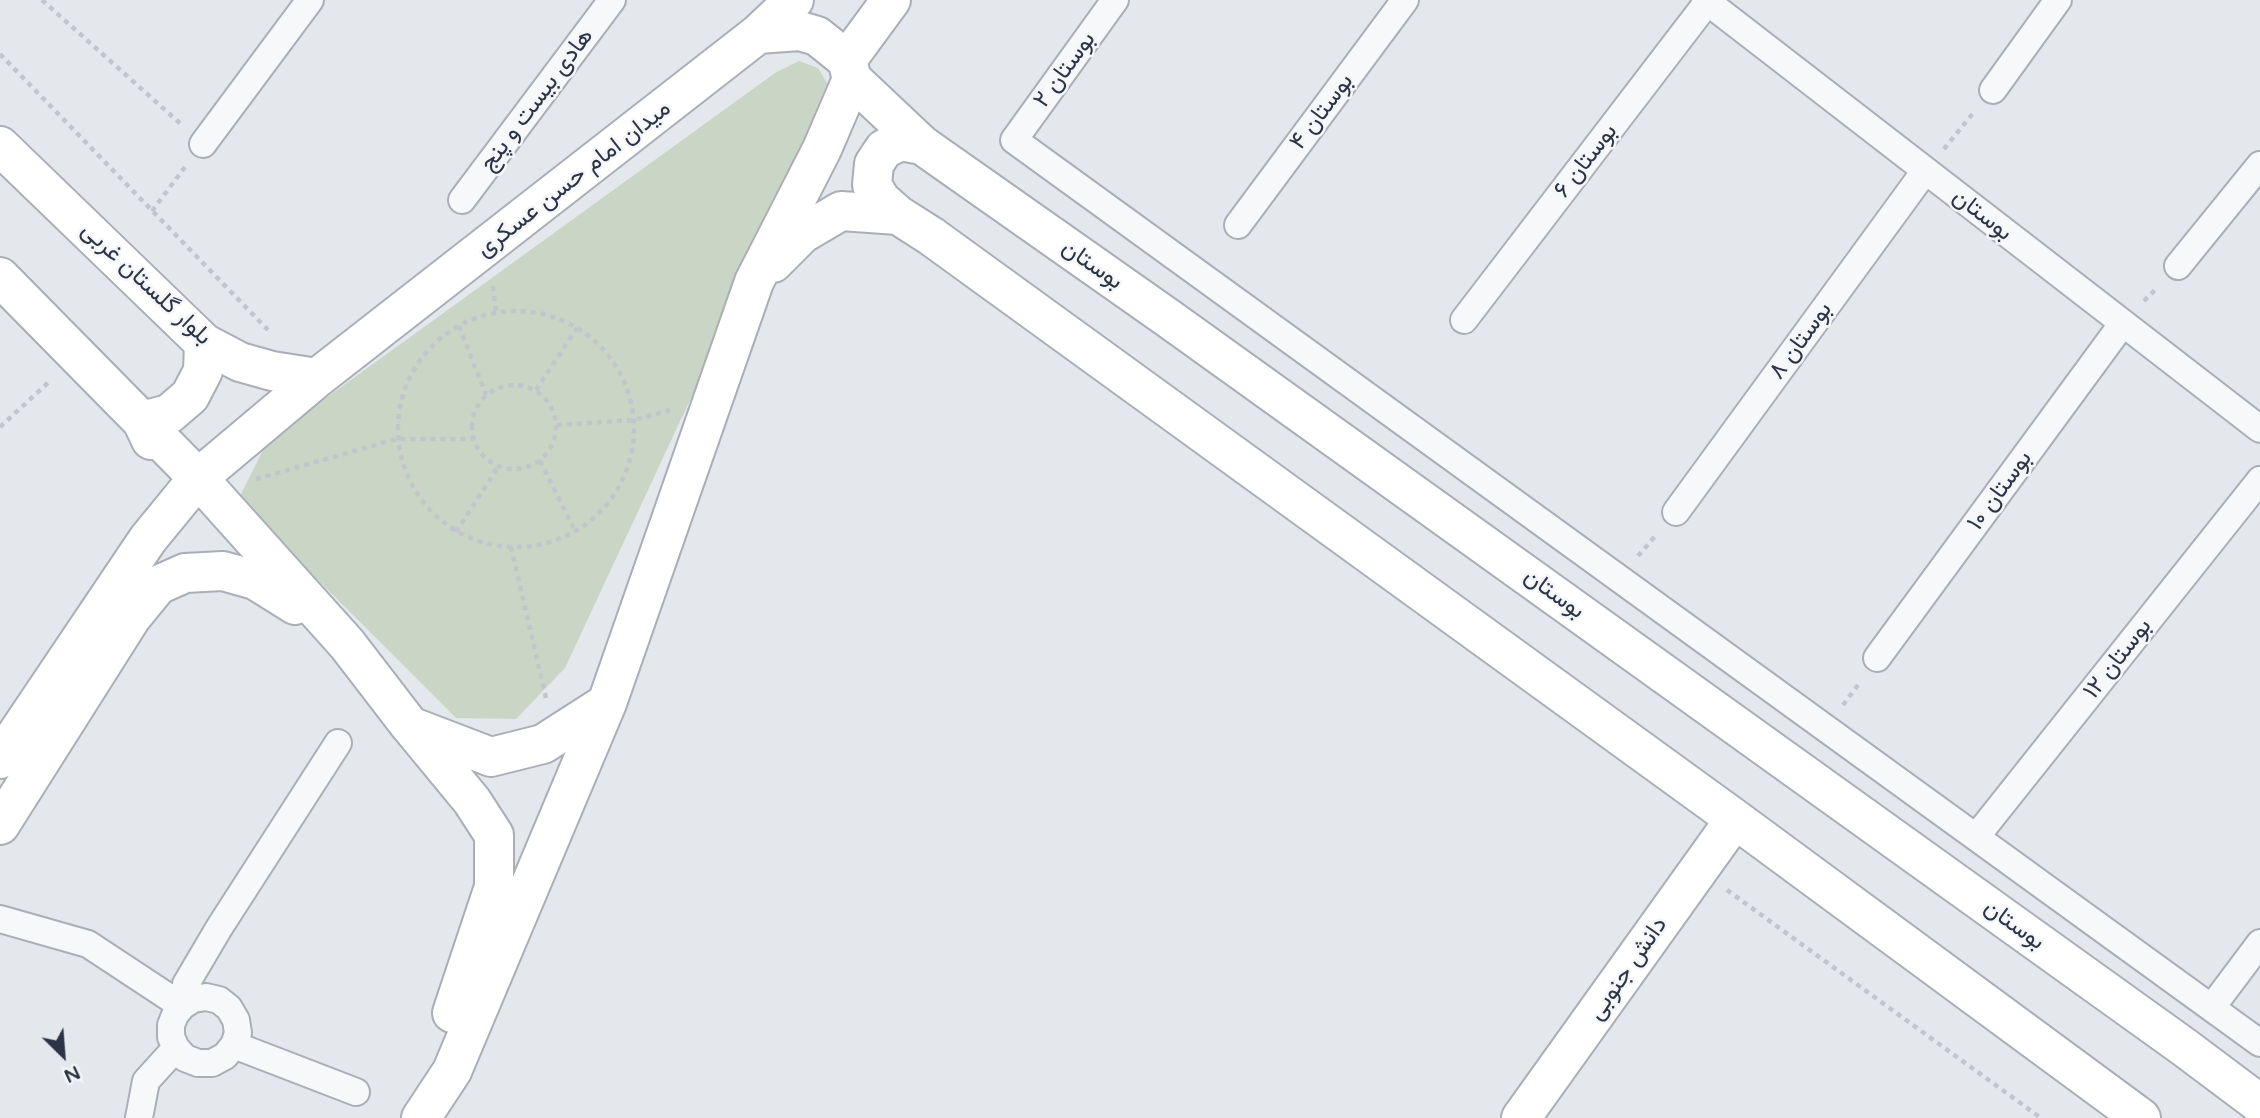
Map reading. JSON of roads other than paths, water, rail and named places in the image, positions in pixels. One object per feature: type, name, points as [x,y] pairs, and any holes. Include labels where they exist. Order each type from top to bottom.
[{"type":"street","points":[[203,144],[310,0]]},
{"type":"street","name":"هادی بیست و پنج","points":[[462,200],[612,0]]},
{"type":"street","name":"میدان امام حسن عسکری","points":[[148,539],[317,378],[758,34],[794,0]]},
{"type":"street","points":[[419,1118],[452,1071],[607,703],[754,282],[822,149],[849,70],[891,0]]},
{"type":"street","name":"بوستان ۲","points":[[1115,0],[1014,140],[1976,838]]},
{"type":"street","name":"بوستان ۴","points":[[1238,225],[1405,0]]},
{"type":"street","points":[[1993,90],[2058,0]]},
{"type":"street","name":"بوستان","points":[[1707,1],[2260,429]]},
{"type":"street","name":"بوستان ۶","points":[[1464,320],[1707,1]]},
{"type":"street","points":[[758,34],[800,31],[817,36],[849,70]]},
{"type":"street","name":"بوستان","points":[[849,70],[922,145],[1191,334],[2260,1104]]},
{"type":"street","points":[[922,145],[901,141],[884,149],[874,164],[872,185],[881,200],[898,215],[931,236],[1735,819],[2141,1118]]},
{"type":"street","name":"بلوار گلستان غربی","points":[[0,146],[204,343],[240,362],[272,371],[317,378]]},
{"type":"street","points":[[2178,267],[2260,165]]},
{"type":"street","name":"بوستان ۸","points":[[1676,512],[1926,171]]},
{"type":"street","points":[[754,282],[802,234],[841,211],[898,215]]},
{"type":"street","points":[[0,277],[204,485],[346,644],[472,801],[494,835],[494,887],[419,1118]]},
{"type":"street","name":"بوستان ۱۰","points":[[1877,658],[2123,323]]},
{"type":"street","points":[[142,421],[169,414],[190,396],[203,371],[204,343]]},
{"type":"street","points":[[0,759],[148,539],[160,498],[162,475],[160,456],[142,421]]},
{"type":"street","name":"بوستان ۱۲","points":[[1976,838],[2260,480]]},
{"type":"street","points":[[0,825],[131,618],[158,585],[185,573],[223,571],[255,580],[281,594],[346,644]]},
{"type":"street","points":[[410,726],[491,757],[543,744],[607,703]]},
{"type":"street","points":[[182,1006],[186,984],[219,928],[338,743]]},
{"type":"street","name":"دانش جنوبی","points":[[1521,1118],[1735,819]]},
{"type":"street","points":[[1976,838],[2260,1043]]},
{"type":"street","points":[[0,919],[88,944],[182,1006]]},
{"type":"street","points":[[2212,1007],[2260,943]]},
{"type":"street","points":[[206,997],[219,1000],[229,1008],[236,1020],[234,1045],[225,1056],[212,1063],[198,1063],[185,1058],[171,1037],[171,1025],[175,1015],[193,999],[206,997]]},
{"type":"street","points":[[234,1045],[356,1092]]},
{"type":"street","points":[[139,1118],[146,1081],[176,1048]]}]
